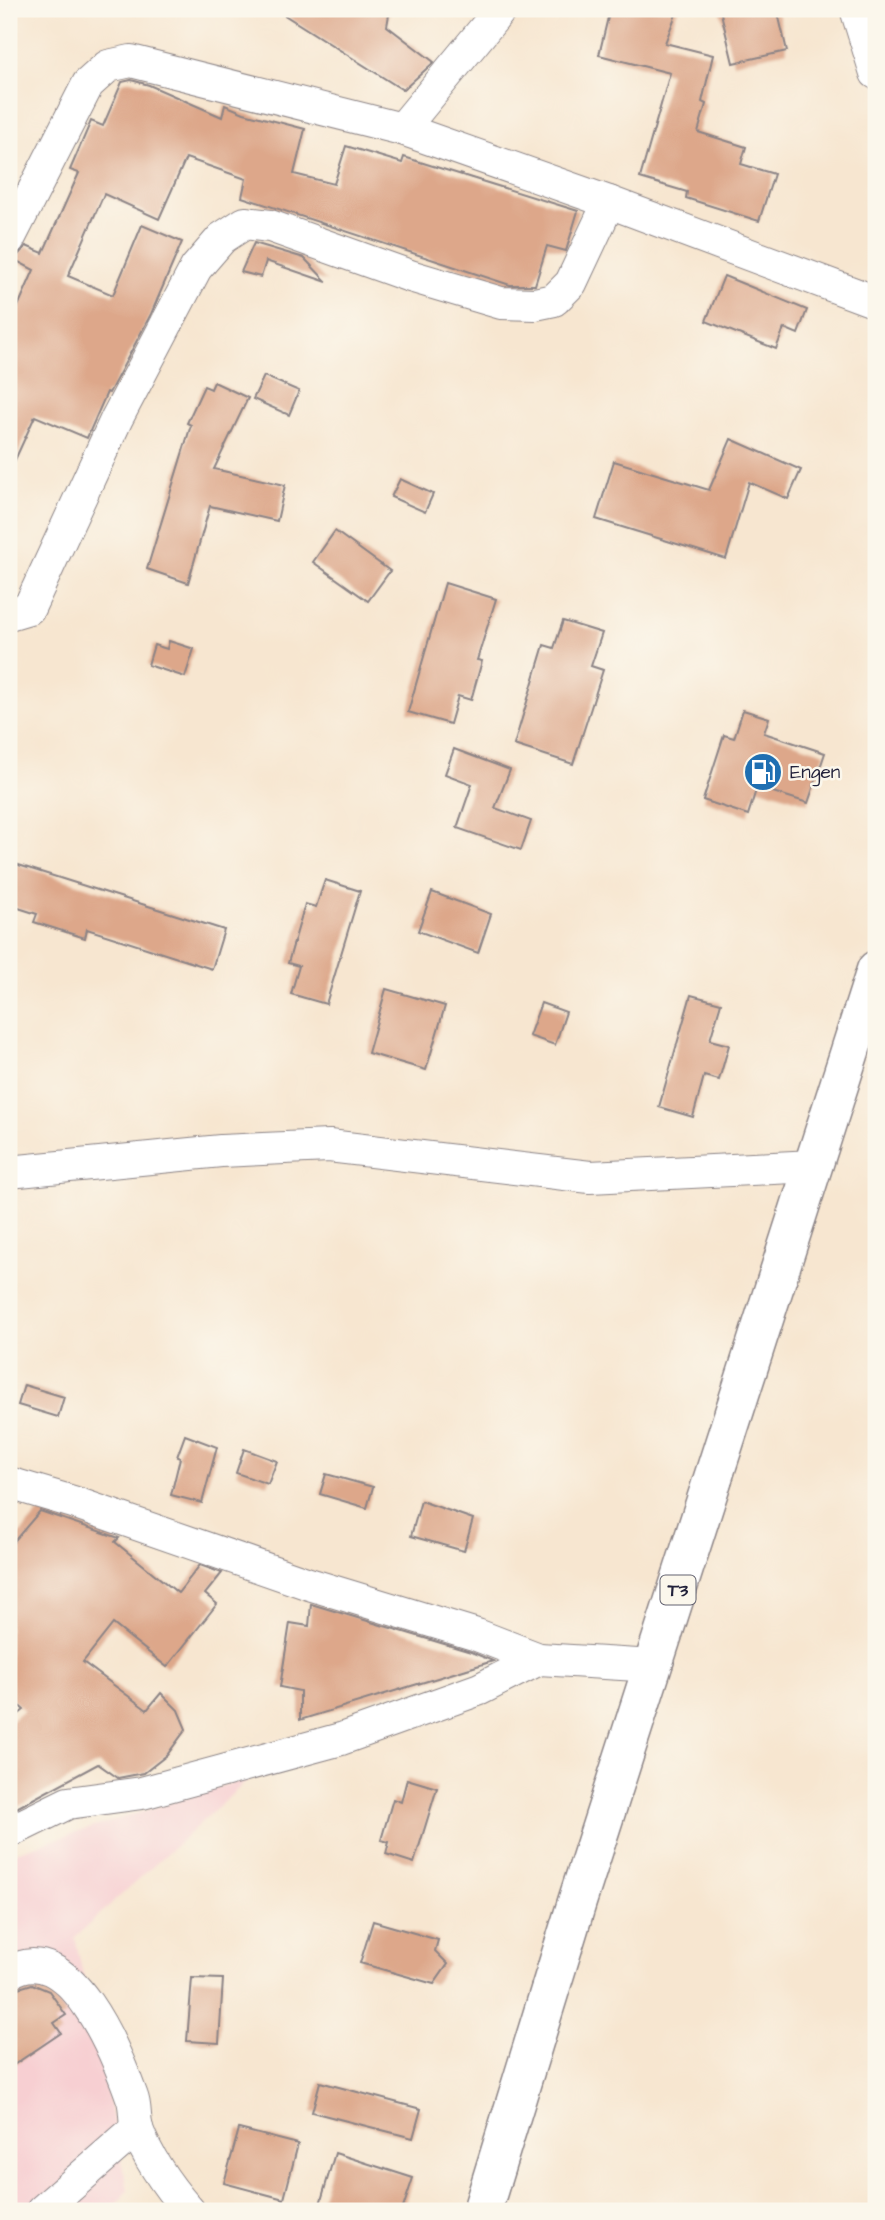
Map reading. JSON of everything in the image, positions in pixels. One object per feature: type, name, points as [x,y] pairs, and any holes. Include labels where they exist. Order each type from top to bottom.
[{"type":"highway","name":"T3","points":[[482,2211],[876,970]]},
{"type":"street","points":[[402,129],[501,9]]},
{"type":"street","points":[[856,9],[876,73]]},
{"type":"street","points":[[9,239],[88,84],[108,66],[131,61],[402,129],[609,202],[876,302]]},
{"type":"street","points":[[9,614],[29,608],[117,418],[196,268],[222,238],[245,223],[270,226],[410,276],[501,303],[534,304],[554,300],[571,283],[609,202]]},
{"type":"street","points":[[9,1171],[222,1151],[329,1146],[590,1177],[813,1166]]},
{"type":"street","points":[[9,1483],[73,1502],[309,1584],[477,1635],[539,1659],[654,1665]]},
{"type":"street","points":[[9,1832],[68,1803],[142,1793],[341,1739],[481,1689],[539,1659]]},
{"type":"street","points":[[9,1973],[17,1968],[39,1965],[60,1973],[79,1990],[133,2100],[137,2129],[169,2188],[189,2211]]},
{"type":"street","points":[[42,2211],[137,2129]]},
{"type":"shaded area","points":[[251,1777],[75,1937],[128,2191],[110,2211],[9,2211],[9,1854]]},
{"type":"building","points":[[275,9],[390,9],[387,26],[434,62],[403,90]]},
{"type":"building","points":[[610,9],[678,9],[665,43],[713,55],[702,102],[706,104],[698,132],[746,147],[741,164],[774,174],[759,221],[686,198],[687,192],[640,178],[670,73],[599,55]]},
{"type":"building","points":[[720,9],[777,9],[787,51],[733,63]]},
{"type":"building","points":[[131,80],[149,85],[222,117],[225,105],[244,113],[305,129],[294,174],[334,184],[346,146],[402,163],[404,157],[578,211],[566,251],[547,246],[535,285],[510,285],[242,197],[246,179],[186,158],[159,219],[104,194],[68,276],[113,295],[142,225],[182,242],[151,314],[109,393],[107,392],[87,438],[35,416],[9,473],[9,308],[16,311],[34,270],[9,257],[18,255],[26,246],[43,253],[79,173],[70,170],[91,121],[103,126],[122,82]]},
{"type":"building","points":[[254,243],[304,258],[327,282],[266,261],[261,277],[241,272]]},
{"type":"building","points":[[724,276],[807,310],[798,334],[784,328],[776,349],[706,321]]},
{"type":"building","points":[[264,376],[299,391],[289,415],[253,399]]},
{"type":"building","points":[[214,382],[248,398],[214,469],[285,485],[277,521],[210,506],[188,583],[147,569],[191,425],[187,423],[204,386],[211,389]]},
{"type":"building","points":[[731,439],[801,470],[788,499],[749,482],[726,559],[596,519],[614,461],[709,490]]},
{"type":"building","points":[[400,479],[433,494],[425,512],[391,497]]},
{"type":"building","points":[[335,531],[390,571],[368,601],[313,562]]},
{"type":"building","points":[[445,583],[496,599],[477,660],[482,661],[471,700],[458,696],[450,724],[408,712]]},
{"type":"building","points":[[563,621],[602,633],[591,666],[603,670],[573,764],[514,745],[544,645],[554,648]]},
{"type":"building","points":[[169,641],[194,649],[185,677],[148,665],[154,645],[167,649]]},
{"type":"building","points":[[743,710],[769,718],[764,733],[825,753],[808,803],[757,787],[748,815],[703,800],[724,735],[734,738]]},
{"type":"building","points":[[454,749],[510,770],[495,808],[531,821],[521,850],[457,828],[472,784],[445,774]]},
{"type":"building","points":[[9,862],[224,930],[212,969],[87,929],[85,938],[34,922],[37,914],[9,905]]},
{"type":"building","points":[[325,880],[360,891],[326,1004],[291,994],[299,966],[288,963],[305,904],[316,907]]},
{"type":"building","points":[[432,892],[491,914],[478,953],[418,931]]},
{"type":"building","points":[[386,989],[445,1006],[426,1070],[368,1053]]},
{"type":"building","points":[[691,995],[721,1003],[710,1040],[729,1045],[719,1080],[704,1076],[693,1117],[659,1107]]},
{"type":"building","points":[[541,1003],[566,1012],[555,1045],[529,1036]]},
{"type":"building","points":[[24,1385],[64,1397],[58,1417],[18,1405]]},
{"type":"building","points":[[185,1435],[217,1447],[202,1503],[171,1495],[180,1458],[177,1457]]},
{"type":"building","points":[[244,1449],[277,1461],[268,1484],[236,1473]]},
{"type":"building","points":[[326,1474],[373,1487],[367,1508],[320,1494]]},
{"type":"building","points":[[421,1501],[473,1519],[464,1551],[411,1536]]},
{"type":"building","points":[[40,1511],[119,1538],[115,1542],[178,1593],[200,1565],[222,1573],[205,1594],[217,1604],[167,1667],[113,1624],[83,1662],[147,1710],[161,1693],[178,1710],[186,1729],[167,1755],[144,1773],[118,1778],[98,1764],[9,1812],[9,1722],[24,1710],[9,1697],[9,1547]]},
{"type":"building","points":[[311,1604],[493,1661],[300,1720],[300,1691],[280,1687],[290,1623],[309,1626]]},
{"type":"building","points":[[407,1779],[437,1788],[414,1863],[386,1854],[389,1842],[381,1840],[393,1799],[401,1802]]},
{"type":"building","points":[[373,1921],[438,1940],[435,1951],[448,1964],[434,1984],[360,1963]]},
{"type":"building","points":[[192,1978],[223,1979],[219,2043],[187,2041]]},
{"type":"building","points":[[32,1984],[49,1991],[66,2015],[54,2023],[61,2033],[9,2068],[9,1991]]},
{"type":"building","points":[[320,2082],[421,2109],[413,2138],[312,2112]]},
{"type":"building","points":[[239,2129],[298,2144],[284,2199],[224,2183]]},
{"type":"building","points":[[335,2153],[413,2178],[402,2211],[318,2211]]},
{"type":"place","name":"Engen","points":[[763,772]]}]
